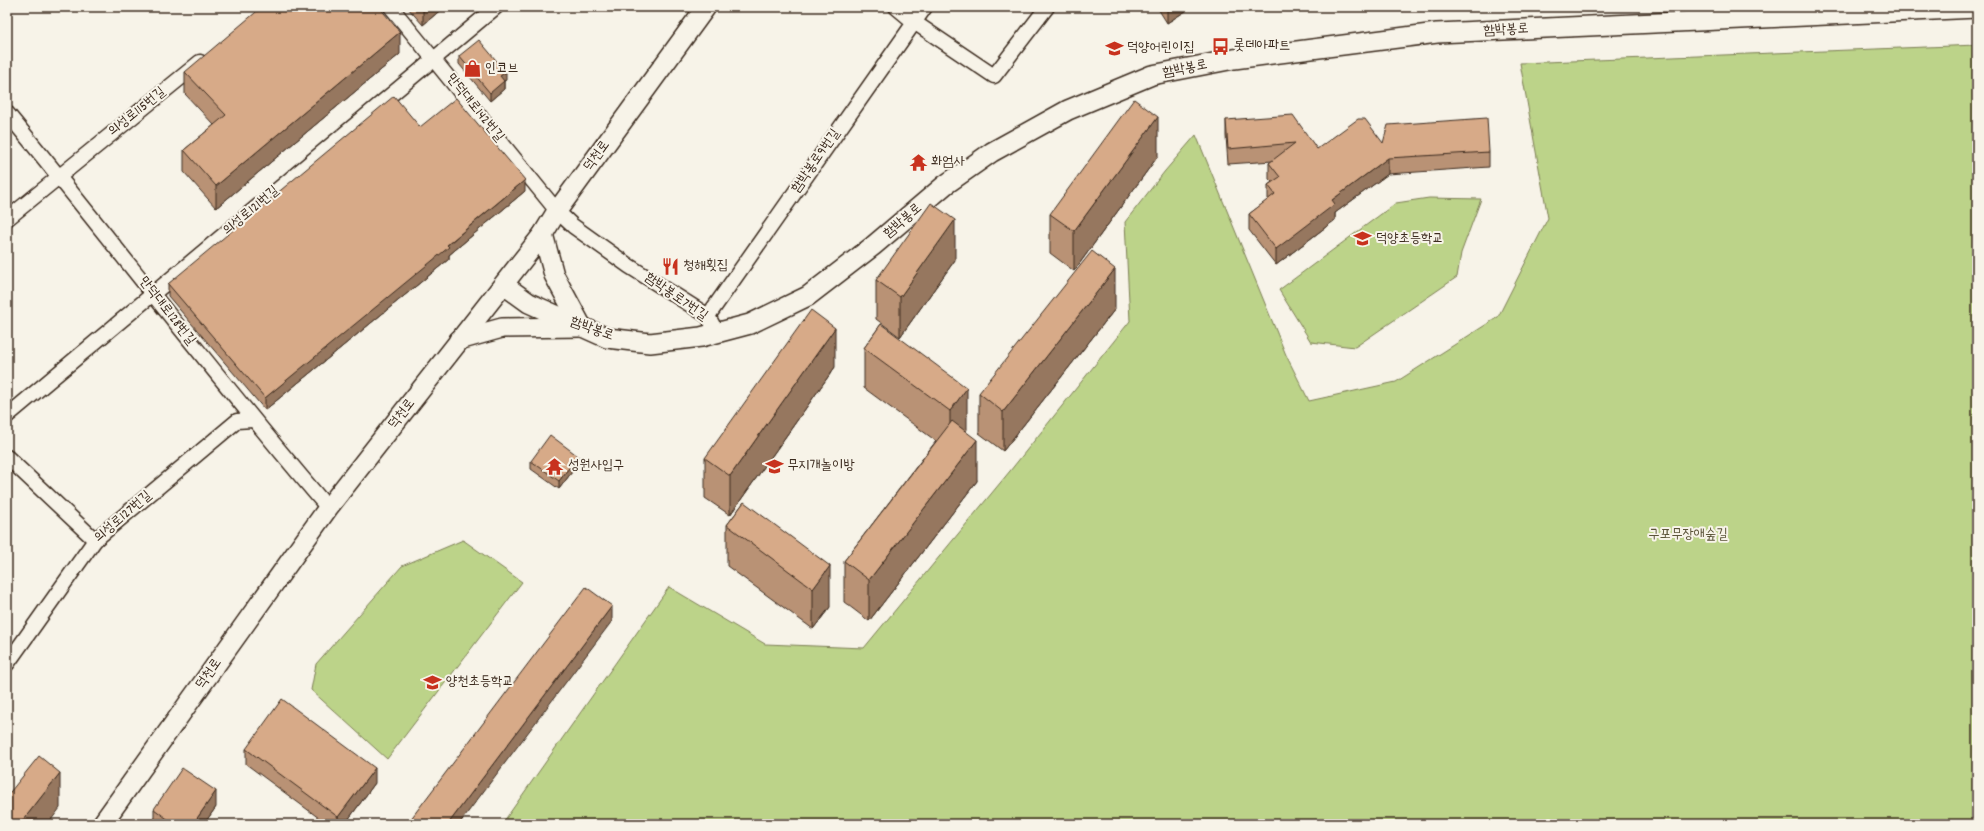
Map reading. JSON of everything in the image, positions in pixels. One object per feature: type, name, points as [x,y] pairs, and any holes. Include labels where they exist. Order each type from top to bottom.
[{"type":"main road","name":"덕천로","points":[[102,824],[328,508],[543,234],[557,211],[706,7]]},
{"type":"main road","name":"함박봉로","points":[[504,285],[529,303],[607,338],[650,343],[701,337],[750,324],[808,296],[873,246],[945,185],[992,152],[1068,110],[1152,75],[1234,60],[1437,33],[1977,8]]},
{"type":"main road","points":[[459,340],[502,328],[582,327],[554,275],[543,234]]},
{"type":"street","name":"만덕대로142번길","points":[[391,7],[435,59],[557,211],[573,226],[630,266]]},
{"type":"street","name":"의성로121번길","points":[[7,416],[496,7]]},
{"type":"street","points":[[896,7],[914,22],[994,76],[1047,7]]},
{"type":"street","name":"함박봉로9번길","points":[[708,316],[925,7]]},
{"type":"street","name":"의성로115번길","points":[[7,218],[213,52]]},
{"type":"street","name":"만덕대로128번길","points":[[7,113],[153,293],[252,420],[328,508]]},
{"type":"street","name":"함박봉로7번길","points":[[630,266],[708,316],[717,333]]},
{"type":"street","name":"의성로127번길","points":[[7,664],[95,540],[237,421],[252,420]]},
{"type":"street","points":[[7,457],[95,540]]},
{"type":"green space","name":"구포무장애숲길","points":[[1977,45],[1977,824],[502,824],[669,587],[765,644],[864,648],[1010,471],[1130,321],[1125,222],[1165,171],[1196,135],[1286,355],[1309,401],[1396,382],[1498,317],[1548,218],[1520,63]]},
{"type":"green space","points":[[1429,198],[1481,199],[1461,253],[1457,277],[1355,347],[1311,342],[1279,290],[1396,203]]},
{"type":"green space","points":[[463,540],[522,582],[387,759],[311,690],[316,664],[402,566]]},
{"type":"building","points":[[262,7],[379,7],[400,32],[216,186],[184,150],[226,115],[185,72]]},
{"type":"building","points":[[479,40],[506,72],[500,76],[504,81],[490,93],[459,56]]},
{"type":"building","points":[[394,96],[420,127],[456,98],[525,180],[447,245],[449,247],[265,398],[168,284]]},
{"type":"building","points":[[1134,99],[1158,117],[1074,231],[1050,214]]},
{"type":"building","points":[[1293,115],[1317,149],[1358,119],[1365,119],[1383,143],[1388,125],[1487,118],[1489,152],[1388,158],[1332,200],[1335,204],[1276,249],[1249,214],[1275,194],[1268,185],[1280,177],[1269,163],[1295,143],[1228,149],[1226,120]]},
{"type":"building","points":[[931,203],[955,220],[900,297],[876,280]]},
{"type":"building","points":[[1092,251],[1115,269],[1003,412],[979,393]]},
{"type":"building","points":[[811,310],[835,328],[730,476],[705,458]]},
{"type":"building","points":[[881,324],[967,388],[950,411],[864,348]]},
{"type":"building","points":[[952,421],[977,440],[869,580],[844,561]]},
{"type":"building","name":"성원사입구","points":[[550,435],[578,456],[559,481],[531,461]]},
{"type":"building","points":[[744,502],[830,566],[813,589],[727,525]]},
{"type":"building","points":[[586,587],[612,606],[448,824],[407,824]]},
{"type":"building","points":[[282,699],[375,768],[338,817],[246,749]]},
{"type":"building","points":[[39,756],[60,773],[20,824],[7,824],[7,796]]},
{"type":"building","points":[[182,768],[216,791],[193,824],[174,824],[154,809]]},
{"type":"place","name":"롯데아파트","points":[[1221,46]]},
{"type":"place","name":"덕양어린이집","points":[[1114,48]]},
{"type":"place","name":"인코브","points":[[472,69]]},
{"type":"place","name":"화엄사","points":[[918,162]]},
{"type":"place","name":"덕양초등학교","points":[[1363,239]]},
{"type":"place","name":"청해횟집","points":[[670,266]]},
{"type":"place","name":"성원사입구","points":[[555,466]]},
{"type":"place","name":"무지개놀이방","points":[[774,466]]},
{"type":"place","name":"양천초등학교","points":[[433,682]]}]
